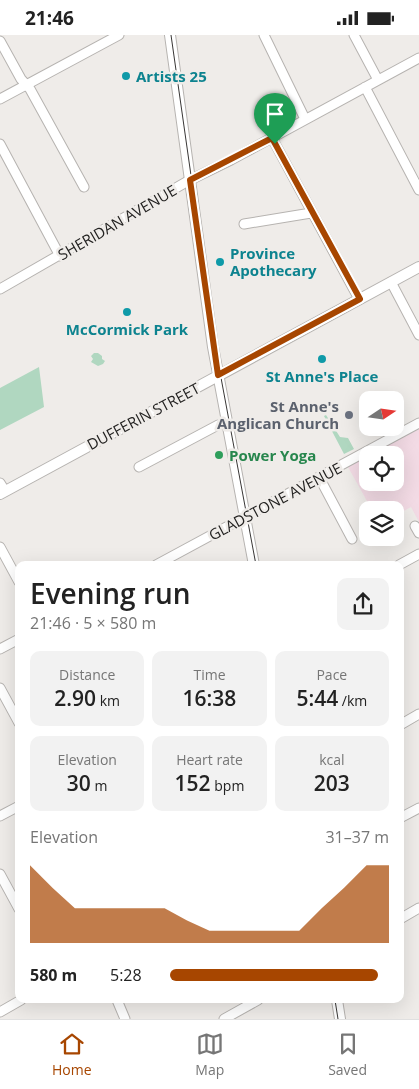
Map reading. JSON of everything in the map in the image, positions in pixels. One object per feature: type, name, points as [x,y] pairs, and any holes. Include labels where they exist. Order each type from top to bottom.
[{"type":"main road","points":[[170,35],[218,375],[253,561]]},
{"type":"main road","name":"DUFFERIN STREET","points":[[2,490],[419,267]]},
{"type":"main road","points":[[337,1003],[340,1019]]},
{"type":"street","points":[[0,99],[118,35]]},
{"type":"street","points":[[264,35],[305,119]]},
{"type":"street","points":[[354,35],[378,80]]},
{"type":"street","points":[[0,41],[21,79],[39,104],[84,187]]},
{"type":"street","name":"SHERIDAN AVENUE","points":[[0,289],[190,180],[419,58]]},
{"type":"street","points":[[365,87],[419,189]]},
{"type":"street","points":[[272,138],[360,299]]},
{"type":"street","points":[[0,145],[60,256]]},
{"type":"street","points":[[244,224],[312,213]]},
{"type":"street","points":[[391,282],[419,335]]},
{"type":"street","points":[[139,467],[218,425],[227,423]]},
{"type":"street","name":"GLADSTONE AVENUE","points":[[163,561],[419,423]]},
{"type":"street","points":[[319,477],[352,539]]},
{"type":"street","points":[[0,547],[15,575]]},
{"type":"street","points":[[404,562],[419,554]]},
{"type":"street","points":[[0,649],[15,641]]},
{"type":"street","points":[[0,688],[15,716]]},
{"type":"street","points":[[404,723],[419,714]]},
{"type":"street","points":[[0,816],[15,808]]},
{"type":"street","points":[[404,817],[419,808]]},
{"type":"street","points":[[0,875],[3,887],[15,904]]},
{"type":"street","points":[[404,917],[418,911]]},
{"type":"street","points":[[0,1012],[16,1003]]},
{"type":"street","points":[[118,1003],[125,1019]]},
{"type":"street","points":[[224,1019],[253,1003]]},
{"type":"shaded area","points":[[419,428],[419,522],[411,507],[404,511],[404,501],[367,501],[361,491],[404,491],[404,446],[386,446]]},
{"type":"shaded area","points":[[359,461],[359,487],[348,467]]},
{"type":"green space","points":[[94,353],[102,356],[102,359],[105,361],[103,364],[98,366],[91,362],[93,359],[91,356]]},
{"type":"green space","points":[[39,367],[44,407],[0,430],[0,388]]},
{"type":"green space","points":[[326,415],[340,437],[348,438],[354,449],[344,454],[324,416]]},
{"type":"tram line","points":[[171,35],[216,351],[255,561]]},
{"type":"tram line","points":[[335,1003],[338,1019]]},
{"type":"place","name":"Artists 25","points":[[126,76]]},
{"type":"place","name":"Province Apothecary","points":[[220,262]]},
{"type":"place","name":"McCormick Park","points":[[127,312]]},
{"type":"place","name":"St Anne's Place","points":[[322,359]]},
{"type":"place","name":"St Anne's Anglican Church","points":[[349,415]]},
{"type":"place","name":"Power Yoga","points":[[219,455]]},
{"type":"route","points":[[272,138],[275,144],[360,299],[218,375],[190,180],[272,138]]}]
